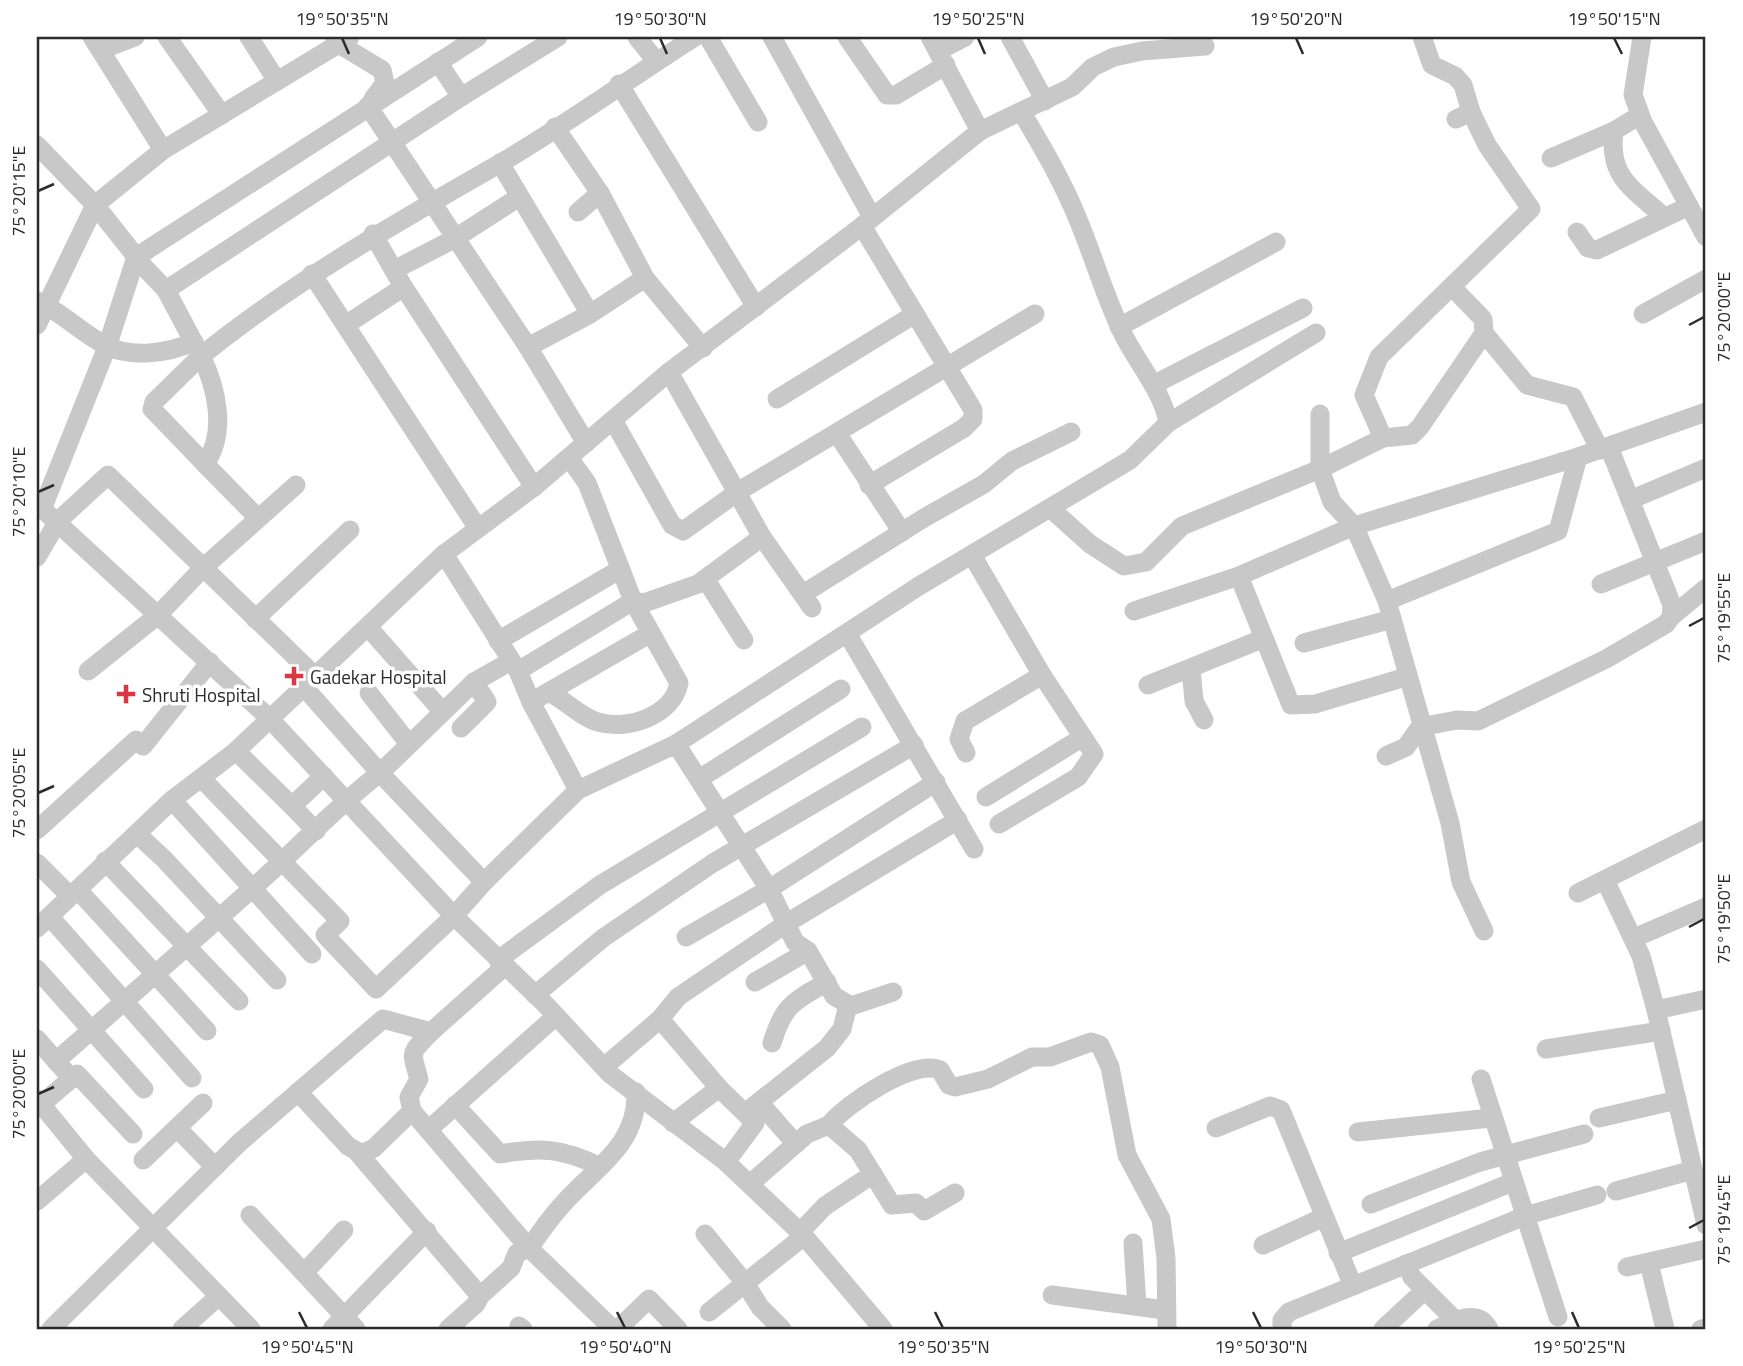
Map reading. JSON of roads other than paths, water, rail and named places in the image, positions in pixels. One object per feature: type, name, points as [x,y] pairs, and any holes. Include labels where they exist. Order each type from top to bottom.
[{"type":"street","points":[[135,37],[97,43],[163,150]]},
{"type":"street","points":[[167,37],[222,115]]},
{"type":"street","points":[[249,37],[277,81]]},
{"type":"street","points":[[478,37],[135,257],[107,346],[40,506],[268,717],[347,798],[454,916],[604,1067],[673,1123],[726,1161],[802,1234],[883,1329]]},
{"type":"street","points":[[166,289],[392,141],[558,37]]},
{"type":"street","points":[[637,37],[656,61]]},
{"type":"street","points":[[257,517],[152,409],[154,402],[197,349],[373,234],[432,204],[500,163],[695,37]]},
{"type":"street","points":[[708,37],[758,122]]},
{"type":"street","points":[[772,37],[915,314],[973,410],[973,419],[964,428],[869,485]]},
{"type":"street","points":[[847,37],[887,95],[896,95],[938,51],[965,37]]},
{"type":"street","points":[[1010,37],[1045,101]]},
{"type":"street","points":[[1383,438],[1364,395],[1379,357],[1531,209],[1487,145],[1463,116],[1462,85],[1455,76],[1432,65],[1422,37]]},
{"type":"street","points":[[1642,37],[1633,95],[1640,115],[1706,237]]},
{"type":"street","points":[[37,325],[41,303],[95,205],[163,150],[341,39],[382,70],[385,83],[368,106]]},
{"type":"street","points":[[192,1078],[125,1002],[43,923],[172,800],[236,751],[268,717],[309,682],[444,554],[534,487],[668,372],[704,348],[980,131],[1072,87],[1093,67],[1114,57],[1142,51],[1205,46]]},
{"type":"street","points":[[938,51],[980,131]]},
{"type":"street","points":[[438,62],[461,97]]},
{"type":"street","points":[[619,85],[756,307]]},
{"type":"street","points":[[368,106],[528,347],[586,443]]},
{"type":"street","points":[[1022,113],[1079,220],[1119,327],[1135,361],[1153,385],[1166,410],[1168,423]]},
{"type":"street","points":[[1551,158],[1614,131],[1640,115]]},
{"type":"street","points":[[555,127],[600,193],[645,278],[704,348]]},
{"type":"street","points":[[1614,131],[1611,151],[1616,171],[1663,216]]},
{"type":"street","points":[[37,145],[95,205],[135,257],[166,289],[214,388],[218,439],[205,464]]},
{"type":"street","points":[[500,163],[590,314]]},
{"type":"street","points":[[578,212],[600,193]]},
{"type":"street","points":[[397,276],[519,197]]},
{"type":"street","points":[[1577,233],[1592,252],[1663,216],[1689,206]]},
{"type":"street","points":[[373,234],[397,276],[534,487]]},
{"type":"street","points":[[1119,327],[1276,242]]},
{"type":"street","points":[[312,274],[347,324],[400,413],[477,527]]},
{"type":"street","points":[[347,324],[398,290],[397,276]]},
{"type":"street","points":[[528,347],[590,314],[645,278]]},
{"type":"street","points":[[1643,314],[1706,279]]},
{"type":"street","points":[[1451,288],[1483,319],[1484,333],[1527,384],[1573,397],[1605,448],[1630,500],[1672,606],[1671,617]]},
{"type":"street","points":[[41,303],[107,346],[142,353],[197,349]]},
{"type":"street","points":[[1153,385],[1303,308]]},
{"type":"street","points":[[777,399],[915,314]]},
{"type":"street","points":[[613,421],[677,530],[683,531],[738,491],[838,435],[946,366],[1035,314]]},
{"type":"street","points":[[202,779],[340,920],[325,935],[376,989],[454,916],[484,882],[578,790],[676,744],[972,555],[1130,460],[1168,423],[1316,333]]},
{"type":"street","points":[[1051,509],[1090,544],[1113,560],[1124,566],[1146,562],[1182,526],[1320,468],[1383,438],[1412,435],[1484,333]]},
{"type":"street","points":[[668,372],[762,537],[807,601],[902,532],[984,484],[1013,461],[1071,432]]},
{"type":"street","points":[[1134,611],[1239,576],[1354,526],[1605,448],[1706,412]]},
{"type":"street","points":[[1320,414],[1320,468],[1332,502],[1354,526],[1389,610],[1420,727],[1450,823],[1461,881],[1484,932]]},
{"type":"street","points":[[838,435],[902,532]]},
{"type":"street","points":[[1304,643],[1389,610],[1558,531],[1577,457]]},
{"type":"street","points":[[551,693],[598,722],[636,724],[662,709],[676,696],[679,683],[633,601],[587,483],[569,458]]},
{"type":"street","points":[[1630,500],[1706,468]]},
{"type":"street","points":[[37,557],[58,521],[108,475],[255,619],[309,682],[380,773],[484,882]]},
{"type":"street","points":[[88,671],[158,615],[257,517],[296,485]]},
{"type":"street","points":[[255,619],[350,530]]},
{"type":"street","points":[[56,1060],[156,977],[217,916],[316,831],[347,798],[380,773],[474,682],[515,666],[633,601],[644,603],[706,580],[762,537]]},
{"type":"street","points":[[1601,584],[1656,564],[1706,541]]},
{"type":"street","points":[[444,554],[515,666],[578,790]]},
{"type":"street","points":[[972,555],[1042,675],[1094,754],[1078,777],[999,824]]},
{"type":"street","points":[[498,641],[619,570]]},
{"type":"street","points":[[1239,576],[1262,639],[1291,705],[1315,704],[1406,677]]},
{"type":"street","points":[[706,580],[744,640]]},
{"type":"street","points":[[1386,756],[1406,747],[1420,727],[1457,720],[1467,723],[1478,721],[1606,659],[1666,624],[1706,588]]},
{"type":"street","points":[[368,627],[442,711]]},
{"type":"street","points":[[531,702],[551,693],[651,633]]},
{"type":"street","points":[[848,635],[974,849]]},
{"type":"street","points":[[1148,685],[1262,639]]},
{"type":"street","points":[[37,830],[136,740],[143,746],[210,662]]},
{"type":"street","points":[[1191,669],[1194,701],[1204,720]]},
{"type":"street","points":[[966,753],[959,739],[965,721],[1042,675]]},
{"type":"street","points":[[461,728],[487,702],[474,682]]},
{"type":"street","points":[[699,779],[841,689]]},
{"type":"street","points":[[369,693],[409,744]]},
{"type":"street","points":[[678,1329],[649,1299],[616,1329],[529,1248],[412,1111],[409,1097],[419,1079],[411,1060],[414,1049],[502,963],[600,885],[862,727]]},
{"type":"street","points":[[986,797],[1083,737]]},
{"type":"street","points":[[676,744],[769,889],[795,942],[808,951],[834,996],[848,1005],[893,992]]},
{"type":"street","points":[[535,995],[603,938],[742,847],[914,745]]},
{"type":"street","points":[[236,751],[316,831]]},
{"type":"street","points":[[292,806],[324,776]]},
{"type":"street","points":[[686,937],[769,889],[936,782]]},
{"type":"street","points":[[172,800],[313,954]]},
{"type":"street","points":[[604,1067],[660,1019],[678,997],[787,923],[958,820]]},
{"type":"street","points":[[1578,893],[1705,832]]},
{"type":"street","points":[[136,834],[276,980]]},
{"type":"street","points":[[105,862],[239,1002]]},
{"type":"street","points":[[37,863],[74,893],[207,1031]]},
{"type":"street","points":[[1605,880],[1634,938],[1656,1010],[1706,1225]]},
{"type":"street","points":[[1634,938],[1706,907]]},
{"type":"street","points":[[755,982],[808,951]]},
{"type":"street","points":[[37,969],[144,1089]]},
{"type":"street","points":[[772,1043],[781,1015],[789,1006],[827,982]]},
{"type":"street","points":[[1656,1010],[1706,999]]},
{"type":"street","points":[[752,1107],[827,1048],[842,1029],[848,1005]]},
{"type":"street","points":[[428,1130],[556,1016]]},
{"type":"street","points":[[51,1329],[215,1167],[383,1019],[431,1032]]},
{"type":"street","points":[[660,1019],[719,1088],[752,1107],[795,1143]]},
{"type":"street","points":[[1546,1049],[1661,1031]]},
{"type":"street","points":[[37,1039],[72,1079]]},
{"type":"street","points":[[750,1184],[795,1143],[807,1134],[829,1125],[846,1107],[923,1066],[940,1070],[948,1085],[955,1087],[988,1079],[1032,1057],[1050,1057],[1091,1042],[1100,1045],[1110,1067],[1127,1155],[1161,1219],[1166,1258],[1166,1320],[1137,1306],[1052,1296]]},
{"type":"street","points":[[133,1134],[77,1074],[38,1104],[86,1159],[251,1329]]},
{"type":"street","points":[[1481,1079],[1491,1118],[1558,1317]]},
{"type":"street","points":[[673,1123],[719,1088]]},
{"type":"street","points":[[298,1092],[358,1153],[480,1296]]},
{"type":"street","points":[[448,1329],[511,1268],[517,1253],[529,1248],[561,1206],[623,1142],[634,1122],[636,1092]]},
{"type":"street","points":[[1599,1118],[1677,1100]]},
{"type":"street","points":[[143,1160],[203,1104]]},
{"type":"street","points":[[455,1105],[500,1154],[546,1149],[573,1154],[599,1166]]},
{"type":"street","points":[[1216,1128],[1270,1106],[1281,1111],[1353,1286]]},
{"type":"street","points":[[726,1161],[755,1123],[752,1107]]},
{"type":"street","points":[[358,1153],[374,1148],[412,1111]]},
{"type":"street","points":[[1358,1132],[1491,1118]]},
{"type":"street","points":[[829,1125],[858,1150],[892,1205],[916,1203],[924,1211],[955,1193]]},
{"type":"street","points":[[177,1128],[215,1167]]},
{"type":"street","points":[[1371,1204],[1504,1155],[1584,1134]]},
{"type":"street","points":[[37,1201],[86,1159]]},
{"type":"street","points":[[1616,1191],[1693,1170]]},
{"type":"street","points":[[709,1312],[802,1234],[825,1206],[873,1174]]},
{"type":"street","points":[[1338,1253],[1513,1182]]},
{"type":"street","points":[[1282,1329],[1282,1320],[1289,1312],[1525,1216],[1597,1195]]},
{"type":"street","points":[[250,1215],[306,1272],[344,1325],[427,1231]]},
{"type":"street","points":[[1263,1245],[1324,1217]]},
{"type":"street","points":[[306,1272],[344,1230]]},
{"type":"street","points":[[705,1234],[745,1283],[760,1307],[782,1329]]},
{"type":"street","points":[[1133,1242],[1137,1306]]},
{"type":"street","points":[[1627,1267],[1706,1249]]},
{"type":"street","points":[[1649,1263],[1665,1329]]},
{"type":"street","points":[[1406,1264],[1425,1290],[1456,1321]]},
{"type":"street","points":[[1382,1329],[1425,1290]]},
{"type":"street","points":[[182,1329],[219,1296]]},
{"type":"street","points":[[1437,1329],[1456,1321],[1477,1317],[1489,1329]]},
{"type":"street","points":[[1701,1329],[1706,1328]]},
{"type":"place","name":"Gadekar Hospital","points":[[294,676]]},
{"type":"place","name":"Shruti Hospital","points":[[126,694]]}]
